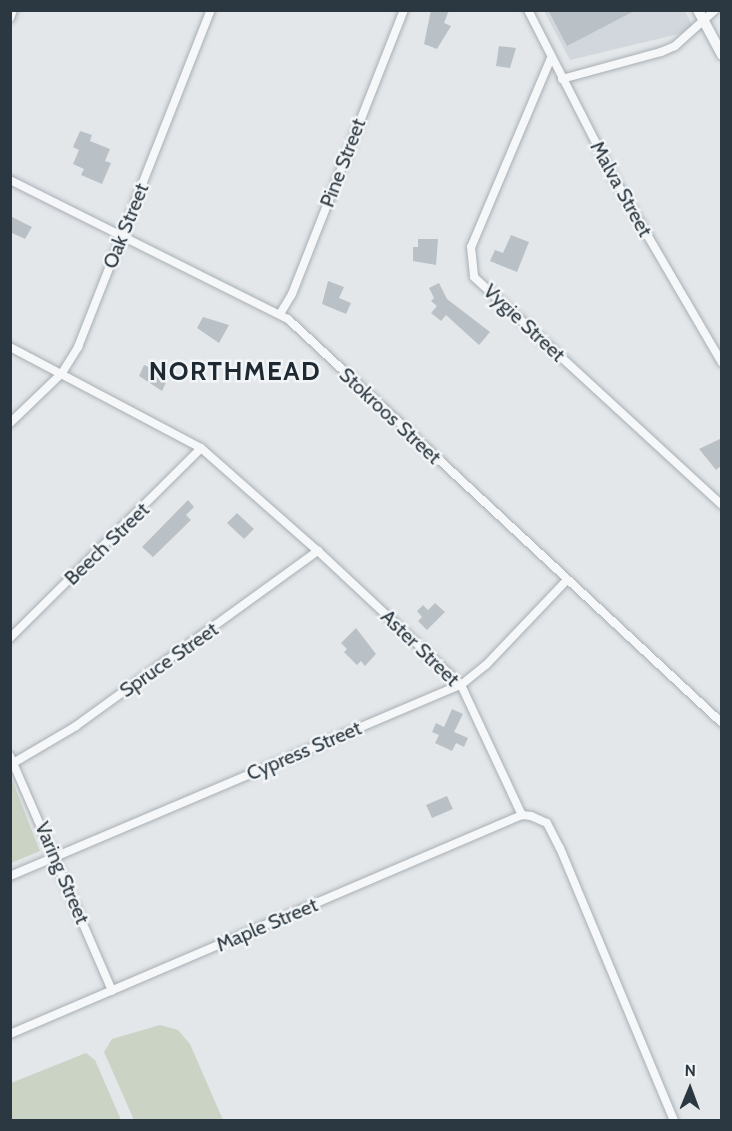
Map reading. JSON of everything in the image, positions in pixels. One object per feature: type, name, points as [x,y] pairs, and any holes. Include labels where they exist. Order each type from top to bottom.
[{"type":"street","points":[[10,18],[13,10]]},
{"type":"street","name":"Oak Street","points":[[10,423],[62,373],[78,346],[211,10]]},
{"type":"street","name":"Pine Street","points":[[280,314],[292,294],[404,10]]},
{"type":"street","name":"Malva Street","points":[[528,10],[614,178],[722,363]]},
{"type":"street","points":[[562,79],[655,55],[675,46],[700,15],[715,10]]},
{"type":"street","points":[[700,15],[722,55]]},
{"type":"street","name":"Vygie Street","points":[[551,58],[471,247],[474,277],[722,505]]},
{"type":"street","name":"Stokroos Street","points":[[10,180],[280,314],[722,723]]},
{"type":"street","name":"Aster Street","points":[[10,347],[201,448],[318,551],[461,685],[522,815]]},
{"type":"street","name":"Beech Street","points":[[10,638],[201,448]]},
{"type":"street","name":"Spruce Street","points":[[13,759],[76,726],[318,551]]},
{"type":"street","name":"Cypress Street","points":[[10,876],[461,685],[486,665],[567,580]]},
{"type":"street","name":"Varing Street","points":[[13,759],[112,991]]},
{"type":"street","points":[[522,815],[538,818],[550,828],[674,1120]]},
{"type":"street","name":"Maple Street","points":[[10,1034],[522,815]]},
{"type":"shaded area","points":[[544,11],[685,11],[695,30],[570,60]]},
{"type":"shaded area","points":[[10,775],[40,851],[11,863],[10,863]]},
{"type":"shaded area","points":[[160,1025],[178,1030],[190,1044],[223,1120],[134,1120],[104,1052],[112,1039]]},
{"type":"shaded area","points":[[86,1053],[95,1060],[121,1120],[11,1120],[11,1083]]},
{"type":"building","points":[[431,10],[449,10],[444,23],[451,26],[437,49],[424,44]]},
{"type":"building","points":[[548,10],[636,10],[567,46]]},
{"type":"building","points":[[499,46],[516,48],[510,68],[496,66]]},
{"type":"building","points":[[80,131],[92,135],[90,141],[110,149],[105,161],[111,163],[102,184],[81,175],[84,169],[73,164],[79,150],[73,147]]},
{"type":"building","points":[[10,216],[32,227],[25,239],[10,232]]},
{"type":"building","points":[[511,235],[529,242],[517,272],[490,261],[495,250],[503,253]]},
{"type":"building","points":[[418,239],[438,239],[436,265],[413,261],[413,247],[418,247]]},
{"type":"building","points":[[328,281],[344,287],[339,298],[351,303],[346,314],[322,304]]},
{"type":"building","points":[[439,283],[447,299],[490,332],[479,345],[446,315],[441,321],[431,313],[437,306],[431,301],[434,298],[429,288]]},
{"type":"building","points":[[203,317],[229,325],[219,343],[197,328]]},
{"type":"building","points":[[164,363],[173,367],[162,391],[139,376],[144,365],[160,372]]},
{"type":"building","points":[[722,438],[722,465],[716,470],[699,449]]},
{"type":"building","points":[[188,500],[194,507],[186,515],[191,520],[153,557],[142,547]]},
{"type":"building","points":[[237,513],[254,529],[244,539],[227,523]]},
{"type":"building","points":[[435,603],[445,612],[427,630],[418,621],[422,617],[417,611],[423,605],[428,610]]},
{"type":"building","points":[[356,628],[376,654],[365,666],[361,661],[357,665],[344,652],[347,649],[341,643]]},
{"type":"building","points":[[452,709],[463,714],[454,732],[468,738],[464,747],[456,743],[452,751],[435,743],[439,735],[432,732],[436,723],[444,727]]},
{"type":"building","points":[[447,796],[453,809],[432,818],[426,805]]},
{"type":"district","name":"NORTHMEAD","points":[[235,372]]}]
